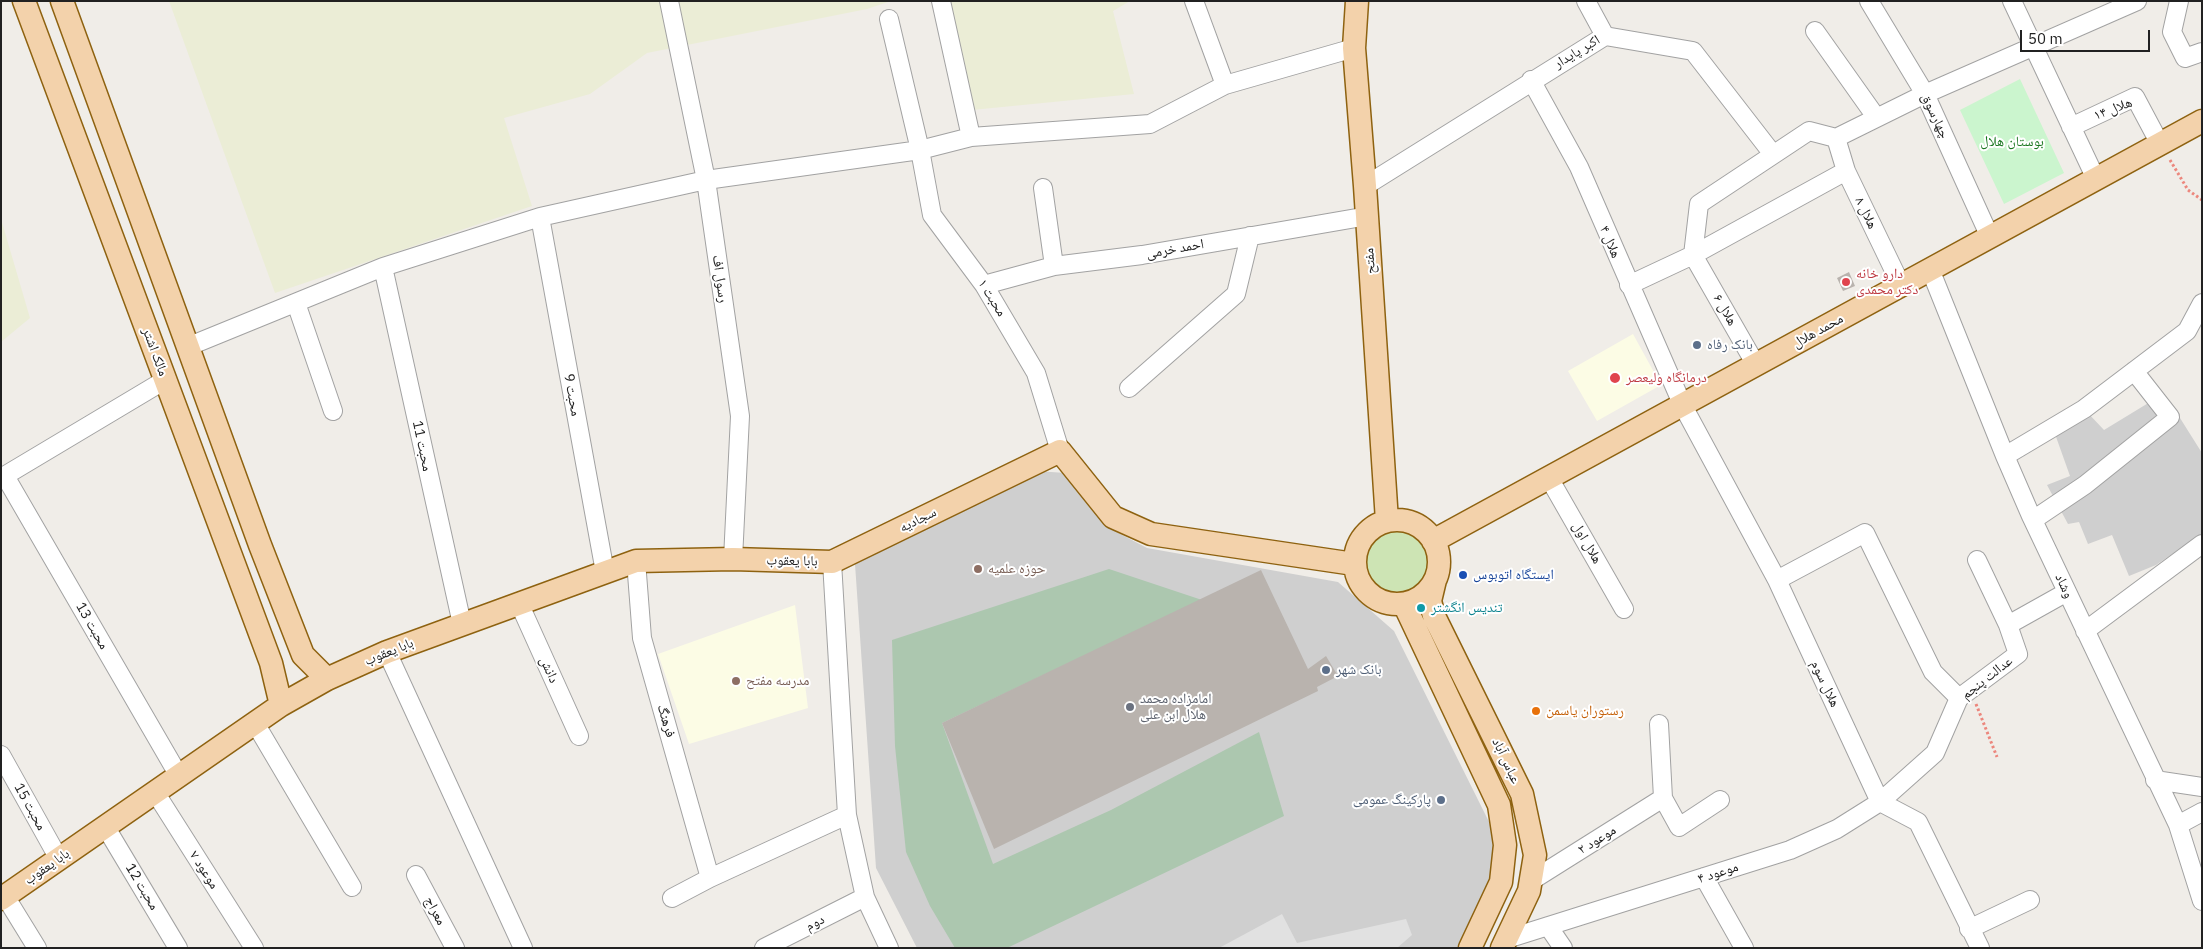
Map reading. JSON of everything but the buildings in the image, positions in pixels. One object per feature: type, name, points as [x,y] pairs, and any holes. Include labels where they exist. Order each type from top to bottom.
[{"type":"main road","name":"مالک اشتر","points":[[24,1],[271,664],[281,705]]},
{"type":"main road","points":[[62,1],[187,347],[303,655],[327,679]]},
{"type":"main road","name":"مفتح","points":[[1357,1],[1354,48],[1368,216],[1387,521]]},
{"type":"main road","name":"محمد هلال","points":[[1433,541],[2202,121]]},
{"type":"main road","points":[[1060,451],[1113,517],[1151,534],[1354,564]]},
{"type":"main road","name":"سجادیه","points":[[832,562],[1060,451]]},
{"type":"main road","points":[[1400,520],[1414,523],[1425,531],[1433,541],[1438,554],[1439,567],[1435,580],[1428,592],[1417,600],[1391,605],[1377,600],[1365,591],[1357,579],[1354,564],[1356,549],[1362,536],[1373,527],[1387,521],[1400,520]]},
{"type":"main road","name":"بابا یعقوب","points":[[3,897],[281,705],[327,679],[387,652],[636,561],[733,559],[832,562]]},
{"type":"main road","name":"عباس آباد","points":[[1435,580],[1430,601],[1434,616],[1522,794],[1535,854],[1529,891],[1504,943]]},
{"type":"main road","name":"عباس آباد","points":[[1404,604],[1499,805],[1506,846],[1501,882],[1470,948]]},
{"type":"main road","points":[[271,664],[279,670],[289,670],[298,666],[303,655]]},
{"type":"street","name":"رسول اف","points":[[669,1],[706,180],[740,416],[733,559]]},
{"type":"street","points":[[941,1],[971,137]]},
{"type":"street","points":[[1194,1],[1225,85]]},
{"type":"street","points":[[1586,1],[1604,36]]},
{"type":"street","name":"چهارسوق","points":[[1869,1],[1925,94],[1990,237]]},
{"type":"street","points":[[2012,1],[2096,179]]},
{"type":"street","points":[[1693,255],[1699,204],[1772,153],[1809,131],[1836,138],[1925,94],[2137,1]]},
{"type":"street","points":[[2179,1],[2172,32],[2185,58],[2202,52]]},
{"type":"street","name":"محبت ۱","points":[[889,19],[920,150],[932,215],[984,284],[1036,373],[1060,451]]},
{"type":"street","points":[[1815,31],[1876,117]]},
{"type":"street","name":"اکبر پایدار","points":[[1365,186],[1604,36],[1693,52],[1772,153]]},
{"type":"street","points":[[187,347],[383,268],[540,217],[706,180],[920,150],[971,137],[1150,124],[1225,85],[1354,48]]},
{"type":"street","name":"هلال ۴","points":[[1532,80],[1579,167],[1628,285],[1682,406]]},
{"type":"street","name":"هلال ۱۴","points":[[2071,126],[2136,97],[2160,144]]},
{"type":"street","name":"هلال ۸","points":[[1836,138],[1846,172],[1901,285]]},
{"type":"street","points":[[1628,285],[1693,255],[1846,172]]},
{"type":"street","points":[[1043,188],[1054,266]]},
{"type":"street","name":"احمد خرمی","points":[[984,284],[1054,266],[1142,255],[1368,216]]},
{"type":"street","name":"محبت 9","points":[[540,217],[605,572]]},
{"type":"street","points":[[1129,388],[1236,294],[1250,236]]},
{"type":"street","name":"هلال ۶","points":[[1693,255],[1756,365]]},
{"type":"street","name":"محبت 11","points":[[383,268],[462,624]]},
{"type":"street","name":"وشاد","points":[[1930,269],[2004,456],[2155,780],[2178,825],[2202,901]]},
{"type":"street","points":[[2004,456],[2084,409],[2187,331],[2202,302]]},
{"type":"street","points":[[296,303],[333,411]]},
{"type":"street","points":[[2033,520],[2085,485],[2170,418],[2134,371]]},
{"type":"street","points":[[3,477],[165,380]]},
{"type":"street","name":"هلال سوم","points":[[1682,406],[1777,580],[1880,802]]},
{"type":"street","name":"محبت 13","points":[[3,477],[178,776]]},
{"type":"street","name":"هلال اول","points":[[1549,478],[1624,609]]},
{"type":"street","points":[[1777,580],[1865,533],[1933,672],[1965,694]]},
{"type":"street","points":[[2085,631],[2202,544]]},
{"type":"street","points":[[1977,560],[2008,625],[2067,592]]},
{"type":"street","name":"فرهنگ","points":[[636,561],[642,638],[710,878]]},
{"type":"street","points":[[832,562],[847,815],[865,897],[889,948]]},
{"type":"street","name":"دانش","points":[[519,604],[579,736]]},
{"type":"street","name":"عدالت پنجم","points":[[1880,802],[1935,753],[1965,694],[2018,654],[2008,625]]},
{"type":"street","points":[[387,652],[523,948]]},
{"type":"street","points":[[255,723],[352,888]]},
{"type":"street","points":[[1659,724],[1663,798],[1679,827],[1720,800]]},
{"type":"street","name":"محبت 15","points":[[1,755],[59,859]]},
{"type":"street","points":[[2155,780],[2202,786]]},
{"type":"street","name":"موعود ۷","points":[[154,792],[254,948]]},
{"type":"street","name":"موعود ۲","points":[[1531,881],[1663,798]]},
{"type":"street","points":[[1880,802],[1918,822],[1980,948]]},
{"type":"street","name":"موعود ۴","points":[[1504,943],[1548,926],[1790,850],[1838,829],[1880,802]]},
{"type":"street","points":[[2178,825],[2202,812]]},
{"type":"street","points":[[672,898],[710,878],[847,815]]},
{"type":"street","name":"محبت 12","points":[[105,826],[178,948]]},
{"type":"street","name":"معراج","points":[[416,875],[455,948]]},
{"type":"street","points":[[1704,878],[1744,948]]},
{"type":"street","points":[[3,897],[37,948]]},
{"type":"street","name":"دوم","points":[[764,948],[865,897]]},
{"type":"street","points":[[1969,929],[2030,900]]},
{"type":"street","points":[[1548,926],[1563,948]]},
{"type":"path","points":[[2160,144],[2188,190],[2202,200]]},
{"type":"path","points":[[1965,694],[1997,757]]},
{"type":"shaded area","points":[[169,1],[891,1],[867,9],[647,53],[590,94],[504,118],[532,206],[275,293]]},
{"type":"shaded area","points":[[948,1],[1130,1],[1113,11],[1134,94],[972,110]]},
{"type":"shaded area","points":[[1,219],[30,318],[1,342]]},
{"type":"shaded area","name":"درمانگاه ولیعصر","points":[[1633,334],[1661,385],[1597,421],[1568,371]]},
{"type":"shaded area","points":[[2150,402],[2169,424],[2180,418],[2202,453],[2202,534],[2156,565],[2129,576],[2112,535],[2088,544],[2079,522],[2068,524],[2047,485],[2070,476],[2055,434],[2087,412],[2104,430]]},
{"type":"shaded area","points":[[1036,471],[1066,473],[1107,527],[1147,548],[1338,582],[1394,631],[1497,838],[1493,890],[1470,948],[917,948],[876,868],[855,564]]},
{"type":"shaded area","points":[[1109,569],[1202,600],[942,723],[993,864],[1111,810],[1259,732],[1284,816],[1007,948],[955,948],[930,906],[906,852],[895,746],[892,640]]},
{"type":"shaded area","name":"مدرسه مفتح","points":[[795,605],[808,708],[689,744],[658,654]]},
{"type":"shaded area","points":[[1282,914],[1297,943],[1406,919],[1412,935],[1397,948],[1219,948]]},
{"type":"green space","name":"بوستان هلال","points":[[2020,79],[2064,173],[2004,204],[1960,110]]},
{"type":"green space","points":[[1396,526],[1416,532],[1426,542],[1432,562],[1426,582],[1416,592],[1396,598],[1376,592],[1366,582],[1360,562],[1366,542],[1376,532]]},
{"type":"place","name":"دارو خانه دکتر محمدی","points":[[1846,282]]},
{"type":"place","name":"بانک رفاه","points":[[1697,345]]},
{"type":"place","name":"درمانگاه ولیعصر","points":[[1615,378]]},
{"type":"place","name":"حوزه علمیه","points":[[978,569]]},
{"type":"place","name":"ایستگاه اتوبوس","points":[[1463,575]]},
{"type":"place","name":"تندیس انگشتر","points":[[1421,608]]},
{"type":"place","name":"بانک شهر","points":[[1326,670]]},
{"type":"place","name":"مدرسه مفتح","points":[[736,681]]},
{"type":"place","name":"امامزاده محمد هلال ابن علی","points":[[1130,707]]},
{"type":"place","name":"رستوران یاسمن","points":[[1536,711]]},
{"type":"place","name":"پارکینگ عمومی","points":[[1441,800]]}]
